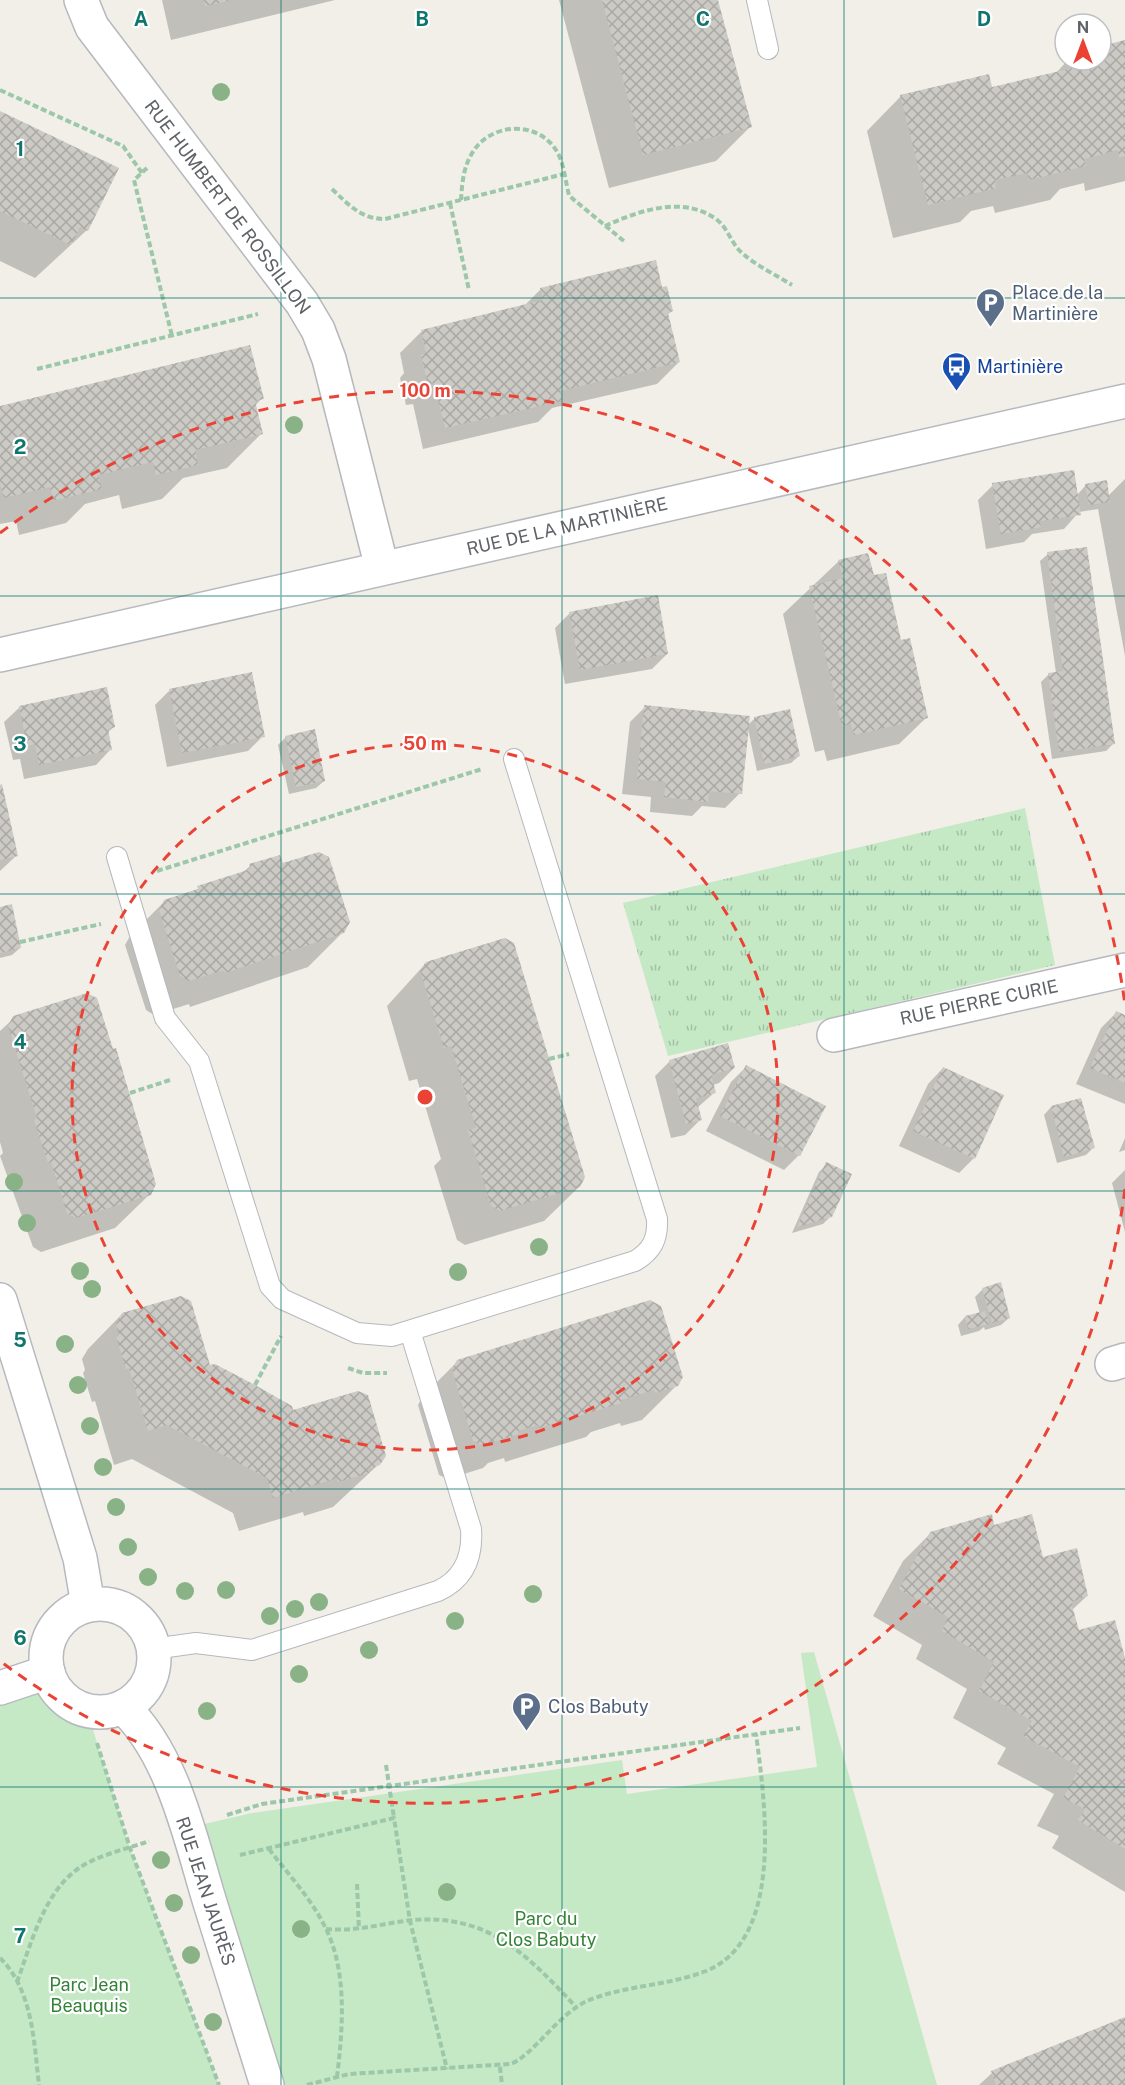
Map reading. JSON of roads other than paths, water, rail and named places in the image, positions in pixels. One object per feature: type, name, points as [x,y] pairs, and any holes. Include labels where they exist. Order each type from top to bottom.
[{"type":"street","name":"RUE HUMBERT DE ROSSILLON","points":[[81,0],[92,27],[302,303],[324,344],[382,568]]},
{"type":"street","name":"RUE DE LA MARTINIÈRE","points":[[4,654],[1125,401]]},
{"type":"street","name":"RUE PIERRE CURIE","points":[[834,1035],[1125,970]]},
{"type":"street","points":[[0,1300],[80,1558],[88,1605]]},
{"type":"street","points":[[88,1605],[110,1605],[130,1613],[145,1629],[153,1649],[153,1668],[147,1686],[139,1696],[123,1707],[99,1713],[70,1704],[61,1696],[48,1672],[46,1648],[54,1630],[66,1616],[88,1605]]},
{"type":"street","points":[[0,1688],[48,1672]]},
{"type":"street","name":"RUE JEAN JAURÈS","points":[[123,1707],[146,1734],[165,1768],[187,1828],[267,2085]]},
{"type":"lane","points":[[758,0],[768,49]]},
{"type":"lane","points":[[117,856],[165,1018],[199,1061],[266,1277],[275,1293],[298,1306],[369,1336],[392,1336],[635,1261],[651,1249],[658,1230],[657,1219],[514,759]]},
{"type":"lane","points":[[153,1649],[196,1643],[252,1650],[438,1591],[457,1579],[471,1551],[471,1529],[410,1331]]},
{"type":"place","name":"Place de la Martinière","points":[[991,328]]},
{"type":"place","name":"Martinière","points":[[956,392]]},
{"type":"place","name":"Clos Babuty","points":[[527,1732]]},
{"type":"park label","name":"Parc du Clos Babuty","points":[[546,1928]]},
{"type":"park label","name":"Parc Jean Beauquis","points":[[89,1994]]}]
